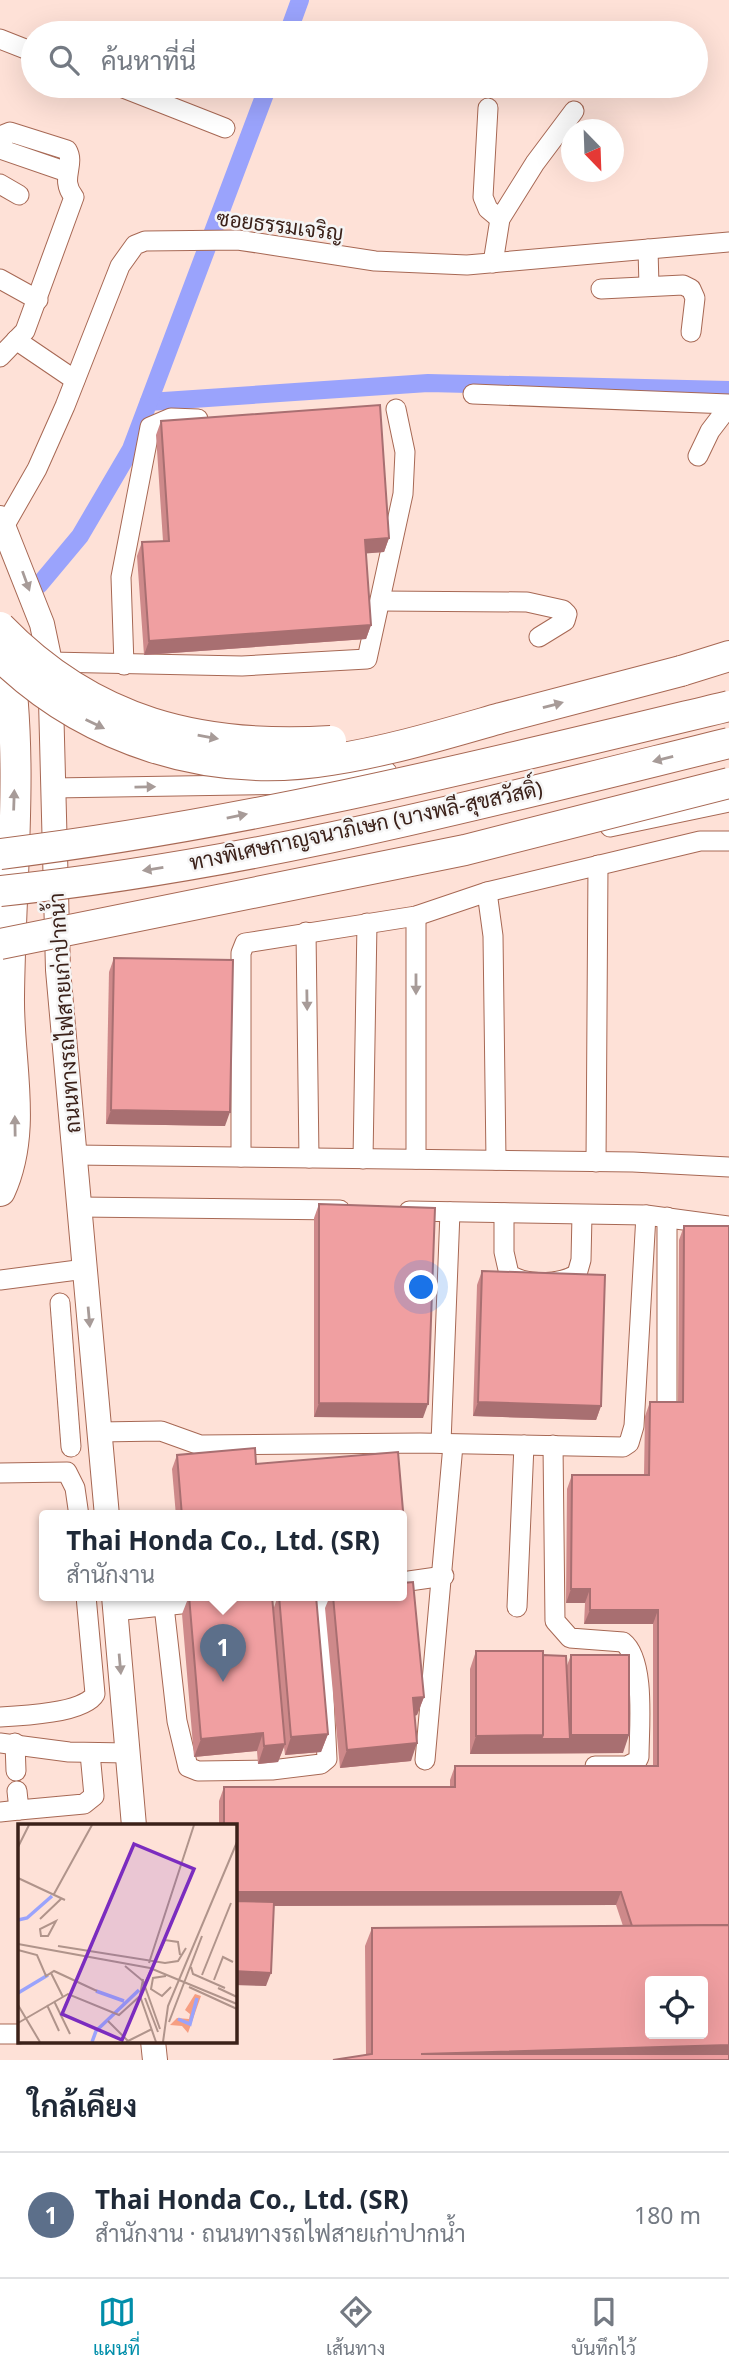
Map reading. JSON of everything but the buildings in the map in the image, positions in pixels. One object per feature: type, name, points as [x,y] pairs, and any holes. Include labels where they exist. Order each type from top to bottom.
[{"type":"highway","points":[[0,625],[58,679],[89,698],[160,727],[208,738],[252,743],[344,741],[500,719]]},
{"type":"highway","points":[[0,625],[11,676],[13,708],[14,785],[8,1032],[14,1092],[15,1141],[10,1169],[0,1191]]},
{"type":"highway","points":[[0,656],[43,692],[85,719],[126,740],[197,760],[284,765],[329,761],[415,742],[729,656]]},
{"type":"highway","name":"ทางพิเศษกาญจนาภิเษก (บางพลี-สุขสวัสดิ์)","points":[[0,853],[172,829],[292,806],[479,766],[729,706]]},
{"type":"highway","name":"ทางพิเศษกาญจนาภิเษก (บางพลี-สุขสวัสดิ์)","points":[[0,891],[297,844],[432,815],[729,743]]},
{"type":"highway","points":[[0,944],[465,850],[729,783]]},
{"type":"main road","name":"ถนนทางรถไฟสายเก่าปากน้ำ","points":[[2,521],[42,624],[50,662],[54,711],[52,788],[58,941],[106,1510]]},
{"type":"main road","points":[[114,1604],[134,1824]]},
{"type":"main road","points":[[153,2042],[155,2060]]},
{"type":"street","points":[[0,39],[21,47]]},
{"type":"street","points":[[149,98],[225,128]]},
{"type":"street","points":[[488,108],[483,197],[488,209],[500,219]]},
{"type":"street","points":[[493,263],[500,219],[535,163],[574,111]]},
{"type":"street","points":[[0,149],[67,172],[68,188],[74,197],[38,300],[24,331],[0,357]]},
{"type":"street","points":[[0,184],[19,195]]},
{"type":"street","name":"ซอยธรรมเจริญ","points":[[2,521],[21,500],[57,445],[75,380],[125,255],[145,240],[238,240],[375,261],[493,263],[729,242]]},
{"type":"street","points":[[648,249],[649,286]]},
{"type":"street","points":[[0,279],[38,300]]},
{"type":"street","points":[[601,289],[683,285],[691,289],[695,298],[691,332]]},
{"type":"street","points":[[16,340],[75,380]]},
{"type":"street","points":[[473,394],[729,405]]},
{"type":"street","points":[[698,456],[710,431],[729,405]]},
{"type":"street","points":[[50,662],[124,666],[242,666],[367,659],[403,494],[405,452],[396,410]]},
{"type":"street","points":[[124,666],[121,577],[150,426],[171,418],[198,419]]},
{"type":"street","points":[[381,601],[527,602],[563,610],[567,614],[565,621],[539,637]]},
{"type":"street","points":[[52,788],[310,784],[385,773],[729,699]]},
{"type":"street","points":[[58,941],[729,802]]},
{"type":"street","points":[[241,1157],[241,953],[245,943],[416,916],[487,892],[598,865],[700,841],[729,841]]},
{"type":"street","points":[[596,1162],[598,865]]},
{"type":"street","points":[[487,892],[493,936],[496,1160]]},
{"type":"street","points":[[416,916],[416,1159]]},
{"type":"street","points":[[363,1159],[367,923]]},
{"type":"street","points":[[306,932],[309,1158]]},
{"type":"street","points":[[75,1155],[496,1160],[729,1167]]},
{"type":"street","points":[[79,1207],[357,1210]]},
{"type":"street","points":[[383,1210],[646,1215],[729,1226]]},
{"type":"street","points":[[425,1760],[444,1576],[450,1212]]},
{"type":"street","points":[[504,1213],[504,1252],[509,1274],[518,1280],[542,1282],[568,1280],[577,1274],[581,1260],[582,1215]]},
{"type":"street","points":[[99,1432],[161,1431],[200,1445],[447,1444],[623,1447],[629,1443],[634,1426],[646,1215]]},
{"type":"street","points":[[667,1217],[667,1416]]},
{"type":"street","points":[[0,1280],[85,1269]]},
{"type":"street","points":[[60,1303],[71,1447]]},
{"type":"street","points":[[65,1376],[94,1375]]},
{"type":"street","points":[[517,1607],[523,1445]]},
{"type":"street","points":[[553,1445],[555,1621],[570,1637],[623,1642],[632,1652],[638,1675],[637,1761],[627,1766],[572,1766]]},
{"type":"street","points":[[0,1473],[66,1472],[75,1488],[78,1510]]},
{"type":"street","points":[[407,1581],[444,1576]]},
{"type":"street","points":[[0,1717],[71,1708],[92,1700],[94,1694],[86,1601]]},
{"type":"street","points":[[114,1604],[164,1605],[215,1601]]},
{"type":"street","points":[[164,1605],[177,1721],[188,1767],[198,1771],[272,1770],[321,1764],[327,1759],[319,1601]]},
{"type":"street","points":[[16,1771],[8,1743],[90,1754],[128,1753]]},
{"type":"street","points":[[12,1804],[90,1801],[94,1796],[90,1754]]},
{"type":"street","points":[[0,2034],[18,2034]]},
{"type":"waterway","points":[[292,21],[300,0]]},
{"type":"waterway","points":[[39,585],[80,536],[131,449],[263,98]]},
{"type":"waterway","points":[[149,402],[428,383],[729,390]]},
{"type":"place","name":"Thai Honda Co., Ltd. (SR)","points":[[223,1682]]}]
